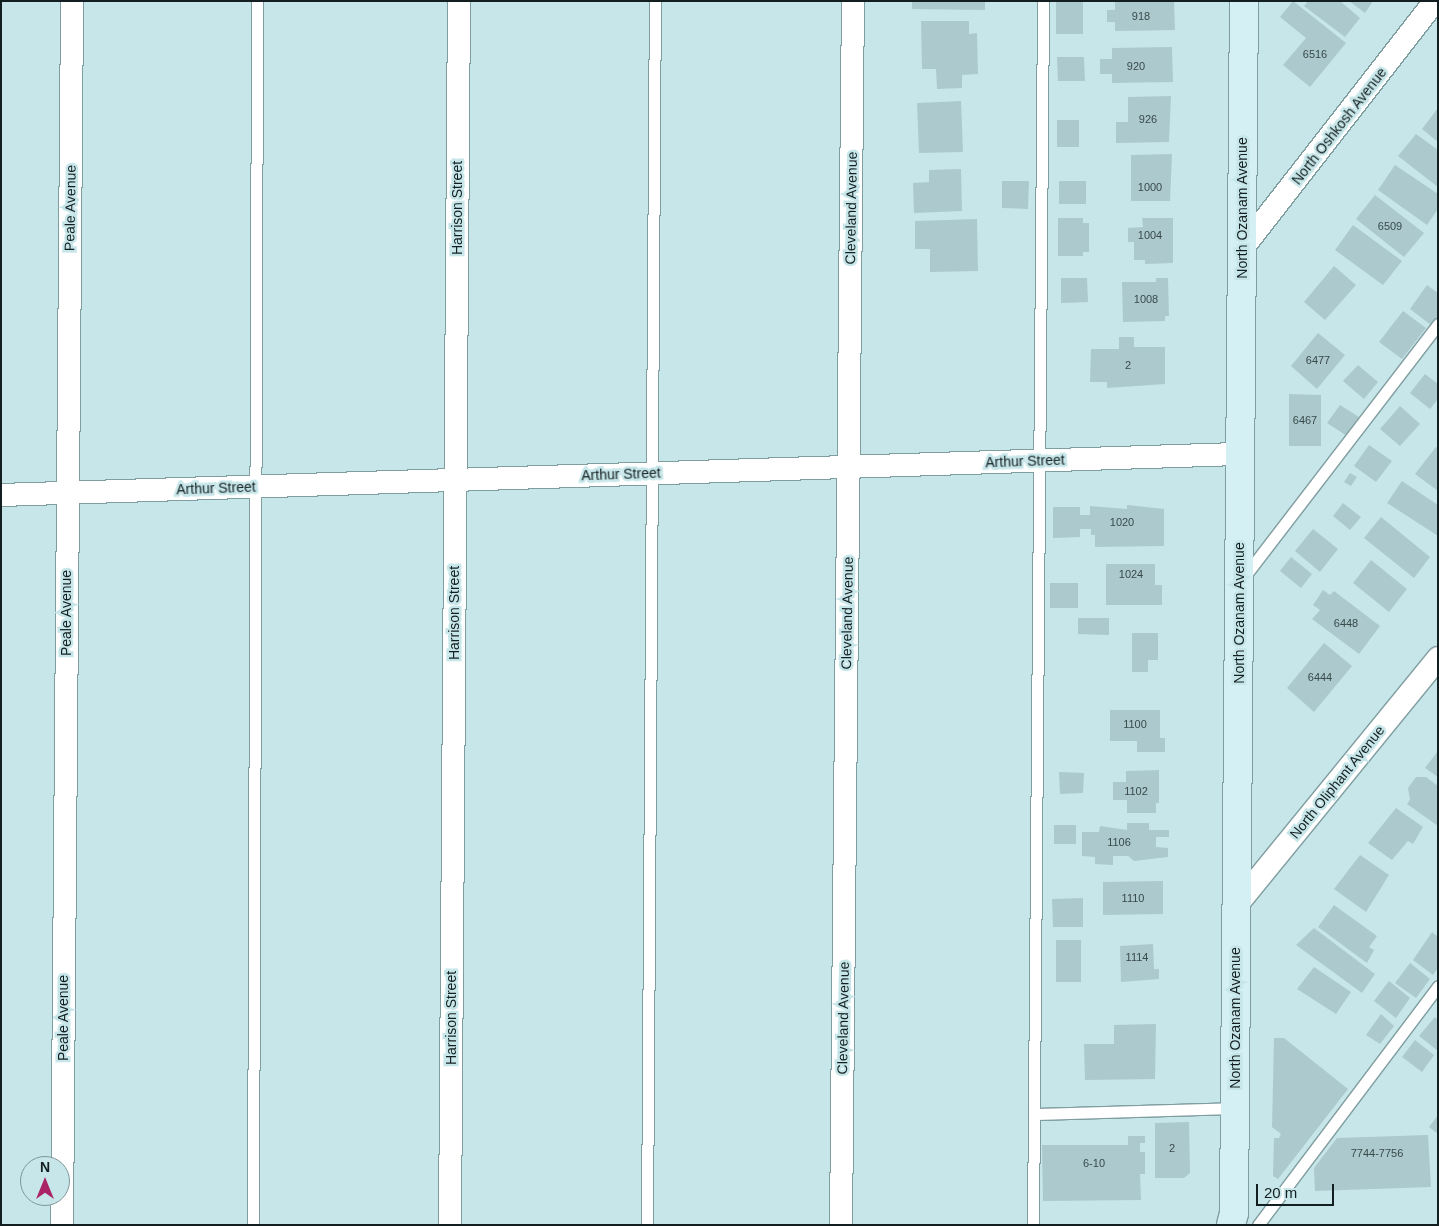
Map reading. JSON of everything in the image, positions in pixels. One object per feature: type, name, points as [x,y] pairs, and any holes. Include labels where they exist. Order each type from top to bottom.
[{"type":"street","name":"Peale Avenue","points":[[62,1225],[72,1]]},
{"type":"street","name":"Harrison Street","points":[[450,1225],[459,1]]},
{"type":"street","name":"Cleveland Avenue","points":[[841,1225],[852,1]]},
{"type":"street","name":"North Ozanam Avenue","points":[[1231,1225],[1235,1108],[1244,1]]},
{"type":"street","name":"North Oshkosh Avenue","points":[[1242,249],[1435,1]]},
{"type":"street","name":"Arthur Street","points":[[1,495],[1240,454]]},
{"type":"street","name":"North Oliphant Avenue","points":[[1236,906],[1438,658]]},
{"type":"lane","points":[[253,1225],[258,1]]},
{"type":"lane","points":[[647,1225],[655,1]]},
{"type":"lane","points":[[1033,1225],[1043,1]]},
{"type":"lane","points":[[1239,583],[1438,324]]},
{"type":"lane","points":[[1258,1225],[1438,986]]},
{"type":"lane","points":[[1034,1114],[1235,1108]]},
{"type":"building","points":[[912,1],[985,1],[985,10],[912,9]]},
{"type":"building","points":[[1056,1],[1083,1],[1083,34],[1056,34]]},
{"type":"building","points":[[1115,1],[1174,1],[1175,30],[1115,31],[1115,22],[1107,22],[1107,10],[1115,10]]},
{"type":"building","points":[[1293,1],[1346,43],[1310,87],[1283,65],[1306,38],[1280,17]]},
{"type":"building","points":[[1308,1],[1340,1],[1360,18],[1345,37],[1304,6]]},
{"type":"building","points":[[1349,1],[1373,1],[1365,13]]},
{"type":"building","points":[[921,21],[969,21],[969,34],[977,33],[978,74],[962,75],[962,88],[937,89],[936,69],[922,69]]},
{"type":"building","points":[[1172,47],[1173,82],[1112,83],[1112,74],[1100,74],[1100,59],[1112,59],[1112,48]]},
{"type":"building","points":[[1057,57],[1084,57],[1085,81],[1058,81]]},
{"type":"building","points":[[1171,96],[1169,142],[1116,143],[1116,122],[1128,122],[1128,97]]},
{"type":"building","points":[[961,101],[963,152],[919,153],[917,103]]},
{"type":"building","points":[[1438,108],[1438,142],[1422,129]]},
{"type":"building","points":[[1057,120],[1079,120],[1079,147],[1057,147]]},
{"type":"building","points":[[1416,134],[1438,150],[1438,187],[1398,156]]},
{"type":"building","points":[[1172,154],[1170,201],[1131,201],[1131,155]]},
{"type":"building","points":[[1395,165],[1438,194],[1438,209],[1427,225],[1378,190]]},
{"type":"building","points":[[961,169],[962,211],[914,213],[913,183],[929,182],[929,170]]},
{"type":"building","points":[[1002,181],[1029,181],[1028,209],[1002,208]]},
{"type":"building","points":[[1059,181],[1086,181],[1086,204],[1059,204]]},
{"type":"building","points":[[1375,195],[1424,233],[1404,257],[1356,219]]},
{"type":"building","points":[[1058,218],[1083,218],[1083,223],[1089,223],[1089,252],[1083,252],[1083,256],[1058,256]]},
{"type":"building","points":[[1142,218],[1173,218],[1173,263],[1145,264],[1145,260],[1134,260],[1134,242],[1128,242],[1128,228],[1143,227]]},
{"type":"building","points":[[977,219],[978,271],[930,272],[930,249],[915,249],[915,221]]},
{"type":"building","points":[[1353,225],[1402,261],[1383,285],[1335,250]]},
{"type":"building","points":[[1334,266],[1356,285],[1325,320],[1304,302]]},
{"type":"building","points":[[1061,278],[1087,278],[1088,302],[1061,303]]},
{"type":"building","points":[[1156,278],[1168,278],[1169,316],[1165,316],[1165,321],[1123,322],[1122,282],[1156,282]]},
{"type":"building","points":[[1427,285],[1438,293],[1438,317],[1431,325],[1410,309]]},
{"type":"building","points":[[1403,311],[1426,328],[1402,359],[1379,342]]},
{"type":"building","points":[[1318,333],[1345,355],[1317,389],[1291,366]]},
{"type":"building","points":[[1119,337],[1134,337],[1134,347],[1165,347],[1165,384],[1107,388],[1107,382],[1090,382],[1091,349],[1119,349]]},
{"type":"building","points":[[1358,365],[1378,382],[1364,399],[1343,381]]},
{"type":"building","points":[[1425,374],[1438,384],[1438,399],[1430,409],[1410,393]]},
{"type":"building","points":[[1289,394],[1321,395],[1321,446],[1289,446]]},
{"type":"building","points":[[1340,405],[1359,417],[1347,436],[1327,423]]},
{"type":"building","points":[[1400,406],[1420,424],[1400,446],[1380,429]]},
{"type":"building","points":[[1369,445],[1392,461],[1376,482],[1354,466]]},
{"type":"building","points":[[1436,447],[1438,448],[1438,491],[1415,474]]},
{"type":"building","points":[[1350,473],[1357,477],[1351,486],[1344,482]]},
{"type":"building","points":[[1402,481],[1438,505],[1438,536],[1387,503]]},
{"type":"building","points":[[1343,503],[1361,517],[1350,530],[1333,516]]},
{"type":"building","points":[[1127,505],[1164,509],[1164,546],[1095,547],[1095,535],[1091,535],[1091,529],[1080,529],[1080,537],[1053,538],[1053,507],[1080,507],[1080,515],[1090,515],[1090,506],[1127,509]]},
{"type":"building","points":[[1381,517],[1430,557],[1414,578],[1364,538]]},
{"type":"building","points":[[1313,529],[1338,549],[1320,572],[1295,551]]},
{"type":"building","points":[[1291,557],[1312,574],[1301,588],[1280,571]]},
{"type":"building","points":[[1371,560],[1407,589],[1389,612],[1353,583]]},
{"type":"building","points":[[1106,564],[1155,564],[1155,585],[1162,585],[1162,605],[1106,605]]},
{"type":"building","points":[[1050,583],[1078,583],[1078,608],[1050,608]]},
{"type":"building","points":[[1323,590],[1330,595],[1334,591],[1380,626],[1359,654],[1312,619],[1320,610],[1313,605]]},
{"type":"building","points":[[1078,618],[1109,618],[1109,635],[1078,634]]},
{"type":"building","points":[[1132,633],[1158,633],[1158,660],[1148,660],[1148,672],[1132,672]]},
{"type":"building","points":[[1324,643],[1352,666],[1314,712],[1287,688]]},
{"type":"building","points":[[1110,710],[1160,710],[1160,738],[1165,738],[1165,752],[1137,752],[1137,741],[1110,741]]},
{"type":"building","points":[[1438,751],[1438,777],[1425,768]]},
{"type":"building","points":[[1159,770],[1159,803],[1156,803],[1156,813],[1127,813],[1127,800],[1113,800],[1113,782],[1126,782],[1126,771]]},
{"type":"building","points":[[1059,772],[1084,773],[1083,793],[1060,794]]},
{"type":"building","points":[[1416,777],[1426,777],[1438,786],[1438,826],[1407,804],[1410,800],[1408,788]]},
{"type":"building","points":[[1396,808],[1423,827],[1413,844],[1408,841],[1392,860],[1368,843]]},
{"type":"building","points":[[1127,823],[1149,823],[1149,830],[1169,830],[1169,837],[1156,837],[1156,847],[1168,848],[1168,857],[1134,861],[1128,856],[1113,856],[1113,865],[1095,864],[1095,857],[1082,856],[1082,832],[1099,832],[1100,826],[1127,830]]},
{"type":"building","points":[[1054,825],[1076,825],[1076,844],[1054,844]]},
{"type":"building","points":[[1360,855],[1389,875],[1366,912],[1334,889]]},
{"type":"building","points":[[1163,881],[1163,914],[1103,915],[1103,882]]},
{"type":"building","points":[[1083,898],[1083,927],[1053,927],[1052,899]]},
{"type":"building","points":[[1334,905],[1377,936],[1369,947],[1374,950],[1367,963],[1318,927]]},
{"type":"building","points":[[1314,928],[1375,974],[1362,993],[1296,945]]},
{"type":"building","points":[[1432,932],[1438,937],[1438,968],[1433,975],[1413,960]]},
{"type":"building","points":[[1056,940],[1081,940],[1081,982],[1056,982]]},
{"type":"building","points":[[1153,944],[1154,969],[1159,969],[1159,979],[1121,982],[1120,946]]},
{"type":"building","points":[[1410,963],[1430,979],[1416,998],[1395,983]]},
{"type":"building","points":[[1314,967],[1351,992],[1336,1014],[1297,989]]},
{"type":"building","points":[[1389,981],[1410,998],[1396,1018],[1374,1001]]},
{"type":"building","points":[[1381,1014],[1394,1026],[1380,1044],[1366,1035]]},
{"type":"building","points":[[1435,1017],[1438,1020],[1438,1051],[1419,1036]]},
{"type":"building","points":[[1156,1024],[1155,1079],[1085,1080],[1084,1044],[1114,1044],[1114,1025]]},
{"type":"building","points":[[1274,1038],[1284,1038],[1348,1089],[1278,1179],[1273,1176],[1274,1138],[1279,1138],[1281,1134],[1272,1127]]},
{"type":"building","points":[[1415,1040],[1434,1055],[1422,1072],[1402,1057]]},
{"type":"building","points":[[1438,1115],[1438,1134],[1429,1127]]},
{"type":"building","points":[[1189,1122],[1190,1173],[1184,1178],[1155,1178],[1155,1123]]},
{"type":"building","points":[[1428,1135],[1431,1187],[1315,1191],[1314,1168],[1337,1138]]},
{"type":"building","points":[[1128,1136],[1145,1136],[1145,1143],[1140,1143],[1140,1152],[1145,1152],[1145,1174],[1140,1174],[1141,1200],[1043,1201],[1042,1145],[1128,1145]]}]
